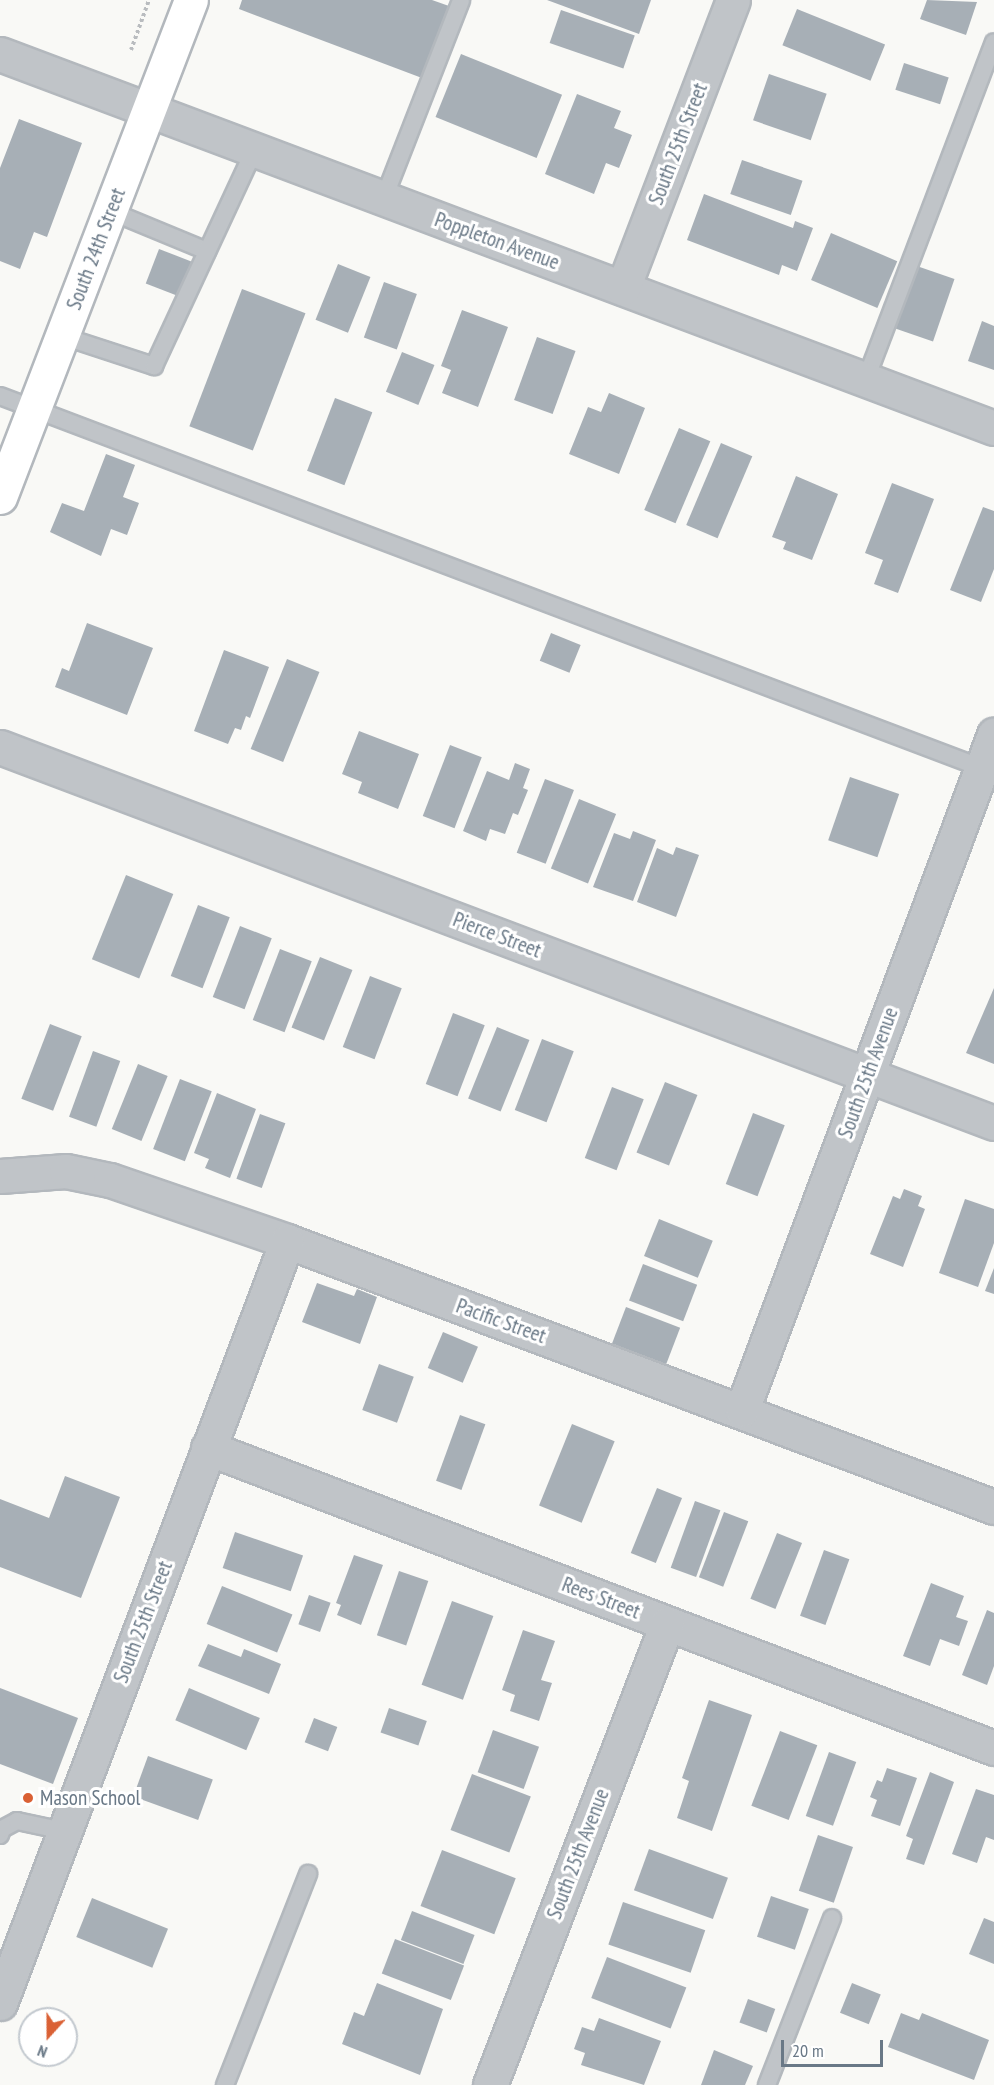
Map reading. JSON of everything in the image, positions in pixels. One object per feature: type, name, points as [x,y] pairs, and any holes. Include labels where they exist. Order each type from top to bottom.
[{"type":"main road","name":"South 24th Street","points":[[0,497],[191,0]]},
{"type":"street","name":"South 25th Street","points":[[623,288],[733,0]]},
{"type":"street","name":"Poppleton Avenue","points":[[0,54],[994,428]]},
{"type":"street","name":"South 25th Avenue","points":[[741,1410],[867,1075],[988,770],[994,735]]},
{"type":"street","name":"Pierce Street","points":[[0,747],[994,1123]]},
{"type":"street","name":"Pacific Street","points":[[0,1176],[66,1171],[110,1180],[287,1241],[994,1507]]},
{"type":"street","name":"South 25th Street","points":[[0,2003],[287,1241]]},
{"type":"street","name":"Rees Street","points":[[208,1448],[994,1748]]},
{"type":"street","name":"South 25th Avenue","points":[[490,2085],[667,1624]]},
{"type":"lane","points":[[384,198],[461,0]]},
{"type":"lane","points":[[866,379],[994,42]]},
{"type":"lane","points":[[62,336],[154,366],[254,151]]},
{"type":"lane","points":[[110,211],[207,251]]},
{"type":"lane","points":[[0,396],[988,770]]},
{"type":"lane","points":[[0,1835],[2,1828],[17,1821],[64,1831]]},
{"type":"lane","points":[[225,2085],[308,1874]]},
{"type":"lane","points":[[767,2085],[832,1918]]},
{"type":"path","points":[[130,50],[149,0]]},
{"type":"building","points":[[242,0],[432,0],[449,6],[422,78],[239,9]]},
{"type":"building","points":[[547,0],[651,0],[639,34]]},
{"type":"building","points":[[927,0],[977,2],[966,35],[920,19]]},
{"type":"building","points":[[797,9],[885,45],[870,81],[782,45]]},
{"type":"building","points":[[561,10],[635,35],[623,68],[550,43]]},
{"type":"building","points":[[461,54],[562,95],[537,158],[436,117]]},
{"type":"building","points":[[904,63],[949,78],[940,104],[895,90]]},
{"type":"building","points":[[769,74],[827,94],[811,140],[753,120]]},
{"type":"building","points":[[577,94],[621,111],[614,128],[632,135],[619,168],[606,163],[594,194],[545,174]]},
{"type":"building","points":[[19,119],[82,143],[47,237],[34,232],[20,269],[0,261],[0,168]]},
{"type":"building","points":[[742,160],[803,181],[791,215],[730,194]]},
{"type":"building","points":[[704,194],[793,228],[795,221],[813,228],[797,271],[782,265],[779,275],[687,240]]},
{"type":"building","points":[[831,233],[897,261],[877,308],[811,280]]},
{"type":"building","points":[[159,249],[193,262],[179,296],[146,284]]},
{"type":"building","points":[[338,264],[370,277],[348,333],[316,320]]},
{"type":"building","points":[[911,264],[954,279],[933,341],[890,326]]},
{"type":"building","points":[[384,282],[417,294],[397,349],[364,337]]},
{"type":"building","points":[[242,289],[305,313],[253,451],[189,426]]},
{"type":"building","points":[[462,310],[508,327],[478,407],[442,393],[451,370],[441,366]]},
{"type":"building","points":[[982,321],[994,326],[994,370],[968,361]]},
{"type":"building","points":[[537,337],[576,351],[553,414],[514,400]]},
{"type":"building","points":[[402,352],[434,365],[418,405],[386,392]]},
{"type":"building","points":[[609,393],[645,408],[619,474],[569,454],[588,407],[601,412]]},
{"type":"building","points":[[335,398],[372,412],[344,485],[307,471]]},
{"type":"building","points":[[679,428],[710,441],[676,523],[644,510]]},
{"type":"building","points":[[721,443],[752,456],[718,538],[686,525]]},
{"type":"building","points":[[106,454],[135,465],[123,497],[139,503],[127,535],[111,529],[101,556],[50,532],[62,503],[84,511]]},
{"type":"building","points":[[796,476],[838,494],[812,560],[783,549],[786,542],[772,537]]},
{"type":"building","points":[[892,483],[934,499],[898,593],[874,584],[883,560],[865,553]]},
{"type":"building","points":[[983,507],[994,511],[994,569],[981,602],[950,590]]},
{"type":"building","points":[[87,623],[153,648],[127,715],[55,687],[62,668],[69,671]]},
{"type":"building","points":[[551,633],[581,645],[569,673],[540,661]]},
{"type":"building","points":[[224,650],[269,667],[250,718],[246,716],[241,730],[235,728],[228,744],[194,731]]},
{"type":"building","points":[[287,659],[319,672],[283,762],[251,749]]},
{"type":"building","points":[[359,731],[419,754],[398,809],[358,793],[362,782],[342,774]]},
{"type":"building","points":[[450,745],[482,757],[455,828],[423,816]]},
{"type":"building","points":[[515,763],[530,769],[523,788],[528,790],[518,815],[513,813],[505,834],[490,829],[486,841],[463,831],[487,771],[509,780]]},
{"type":"building","points":[[850,777],[899,794],[877,857],[828,840]]},
{"type":"building","points":[[545,779],[574,790],[546,864],[517,853]]},
{"type":"building","points":[[579,799],[616,814],[588,884],[551,869]]},
{"type":"building","points":[[633,831],[656,840],[633,901],[593,887],[614,833],[630,839]]},
{"type":"building","points":[[676,847],[699,855],[676,917],[637,902],[657,848],[673,855]]},
{"type":"building","points":[[126,875],[173,894],[139,978],[92,959]]},
{"type":"building","points":[[198,905],[230,917],[203,988],[171,976]]},
{"type":"building","points":[[240,926],[272,938],[245,1009],[213,997]]},
{"type":"building","points":[[280,949],[312,961],[285,1032],[253,1020]]},
{"type":"building","points":[[320,957],[352,970],[324,1041],[292,1027]]},
{"type":"building","points":[[370,976],[402,988],[375,1059],[343,1047]]},
{"type":"building","points":[[994,988],[994,1064],[966,1053]]},
{"type":"building","points":[[453,1013],[485,1025],[458,1096],[426,1084]]},
{"type":"building","points":[[50,1024],[82,1036],[53,1111],[21,1099]]},
{"type":"building","points":[[497,1027],[529,1040],[501,1112],[468,1098]]},
{"type":"building","points":[[542,1039],[574,1051],[547,1122],[515,1110]]},
{"type":"building","points":[[93,1051],[120,1061],[96,1127],[69,1117]]},
{"type":"building","points":[[138,1064],[168,1076],[141,1141],[112,1129]]},
{"type":"building","points":[[180,1079],[212,1091],[185,1161],[153,1149]]},
{"type":"building","points":[[665,1082],[697,1095],[669,1166],[637,1152]]},
{"type":"building","points":[[612,1087],[644,1099],[617,1170],[585,1158]]},
{"type":"building","points":[[217,1093],[256,1109],[230,1178],[205,1168],[209,1159],[194,1153]]},
{"type":"building","points":[[753,1113],[785,1125],[758,1196],[726,1184]]},
{"type":"building","points":[[260,1114],[285,1123],[262,1188],[236,1179]]},
{"type":"building","points":[[904,1189],[922,1196],[918,1206],[925,1209],[903,1267],[870,1254],[893,1196],[900,1199]]},
{"type":"building","points":[[965,1199],[994,1209],[994,1243],[978,1287],[939,1273]]},
{"type":"building","points":[[659,1219],[713,1241],[698,1278],[644,1256]]},
{"type":"building","points":[[643,1264],[697,1285],[683,1321],[629,1300]]},
{"type":"building","points":[[994,1268],[994,1294],[985,1291]]},
{"type":"building","points":[[317,1283],[354,1296],[357,1289],[377,1297],[360,1344],[302,1322]]},
{"type":"building","points":[[626,1307],[680,1328],[666,1364],[612,1343]]},
{"type":"building","points":[[443,1332],[478,1347],[463,1383],[428,1368]]},
{"type":"building","points":[[379,1364],[414,1377],[397,1423],[362,1410]]},
{"type":"building","points":[[460,1415],[485,1424],[461,1490],[436,1481]]},
{"type":"building","points":[[572,1424],[615,1441],[582,1523],[539,1506]]},
{"type":"building","points":[[65,1476],[120,1497],[81,1598],[0,1567],[0,1499],[49,1518]]},
{"type":"building","points":[[657,1488],[682,1498],[656,1563],[631,1553]]},
{"type":"building","points":[[695,1501],[720,1510],[696,1577],[671,1568]]},
{"type":"building","points":[[724,1512],[748,1521],[723,1587],[699,1577]]},
{"type":"building","points":[[235,1532],[303,1555],[291,1591],[223,1568]]},
{"type":"building","points":[[777,1533],[802,1543],[775,1609],[750,1599]]},
{"type":"building","points":[[824,1550],[849,1559],[825,1625],[800,1616]]},
{"type":"building","points":[[354,1555],[383,1565],[361,1625],[337,1615],[341,1605],[336,1603]]},
{"type":"building","points":[[399,1571],[428,1581],[406,1645],[377,1635]]},
{"type":"building","points":[[931,1583],[964,1596],[956,1617],[968,1621],[959,1646],[940,1639],[930,1666],[903,1656]]},
{"type":"building","points":[[222,1586],[292,1614],[277,1652],[207,1624]]},
{"type":"building","points":[[309,1595],[331,1603],[320,1632],[298,1624]]},
{"type":"building","points":[[452,1601],[493,1616],[463,1700],[422,1685]]},
{"type":"building","points":[[987,1610],[994,1613],[994,1666],[987,1685],[962,1675]]},
{"type":"building","points":[[523,1630],[555,1641],[541,1680],[552,1683],[539,1721],[510,1711],[515,1695],[502,1690]]},
{"type":"building","points":[[208,1644],[241,1657],[244,1649],[281,1664],[269,1694],[198,1666]]},
{"type":"building","points":[[0,1688],[78,1718],[53,1784],[0,1764]]},
{"type":"building","points":[[189,1688],[260,1718],[246,1750],[175,1720]]},
{"type":"building","points":[[709,1700],[752,1715],[712,1831],[677,1818],[689,1781],[682,1778]]},
{"type":"building","points":[[389,1708],[427,1721],[418,1746],[381,1733]]},
{"type":"building","points":[[314,1718],[337,1727],[328,1751],[305,1742]]},
{"type":"building","points":[[493,1730],[539,1747],[524,1789],[478,1772]]},
{"type":"building","points":[[780,1731],[817,1745],[789,1820],[751,1806]]},
{"type":"building","points":[[829,1752],[856,1762],[833,1826],[806,1816]]},
{"type":"building","points":[[148,1756],[213,1780],[198,1820],[133,1796]]},
{"type":"building","points":[[887,1768],[917,1778],[900,1826],[871,1816],[877,1800],[870,1797],[877,1780],[882,1782]]},
{"type":"building","points":[[930,1772],[954,1782],[924,1865],[906,1859],[913,1839],[906,1836]]},
{"type":"building","points":[[472,1774],[531,1797],[509,1853],[450,1830]]},
{"type":"building","points":[[976,1789],[994,1795],[994,1840],[986,1837],[977,1863],[952,1854]]},
{"type":"building","points":[[818,1835],[853,1847],[834,1903],[799,1891]]},
{"type":"building","points":[[649,1849],[728,1878],[713,1919],[634,1890]]},
{"type":"building","points":[[442,1850],[516,1878],[494,1934],[420,1906]]},
{"type":"building","points":[[771,1896],[809,1909],[795,1950],[757,1937]]},
{"type":"building","points":[[92,1898],[168,1929],[152,1968],[76,1937]]},
{"type":"building","points":[[623,1902],[705,1930],[691,1973],[608,1945]]},
{"type":"building","points":[[412,1911],[475,1935],[463,1964],[401,1940]]},
{"type":"building","points":[[984,1918],[994,1922],[994,1964],[969,1954]]},
{"type":"building","points":[[395,1939],[464,1966],[451,2000],[382,1974]]},
{"type":"building","points":[[607,1957],[686,1987],[671,2029],[591,1998]]},
{"type":"building","points":[[377,1983],[443,2009],[420,2075],[342,2044],[354,2012],[364,2016]]},
{"type":"building","points":[[852,1983],[881,1995],[869,2024],[840,2013]]},
{"type":"building","points":[[748,1999],[775,2009],[767,2032],[739,2022]]},
{"type":"building","points":[[901,2013],[919,2020],[922,2013],[989,2040],[974,2080],[888,2047]]},
{"type":"building","points":[[599,2018],[661,2041],[644,2085],[581,2065],[585,2053],[574,2049],[582,2027],[594,2031]]},
{"type":"building","points":[[714,2050],[753,2066],[745,2085],[701,2085]]},
{"type":"place","name":"Mason School","points":[[28,1798]]}]
